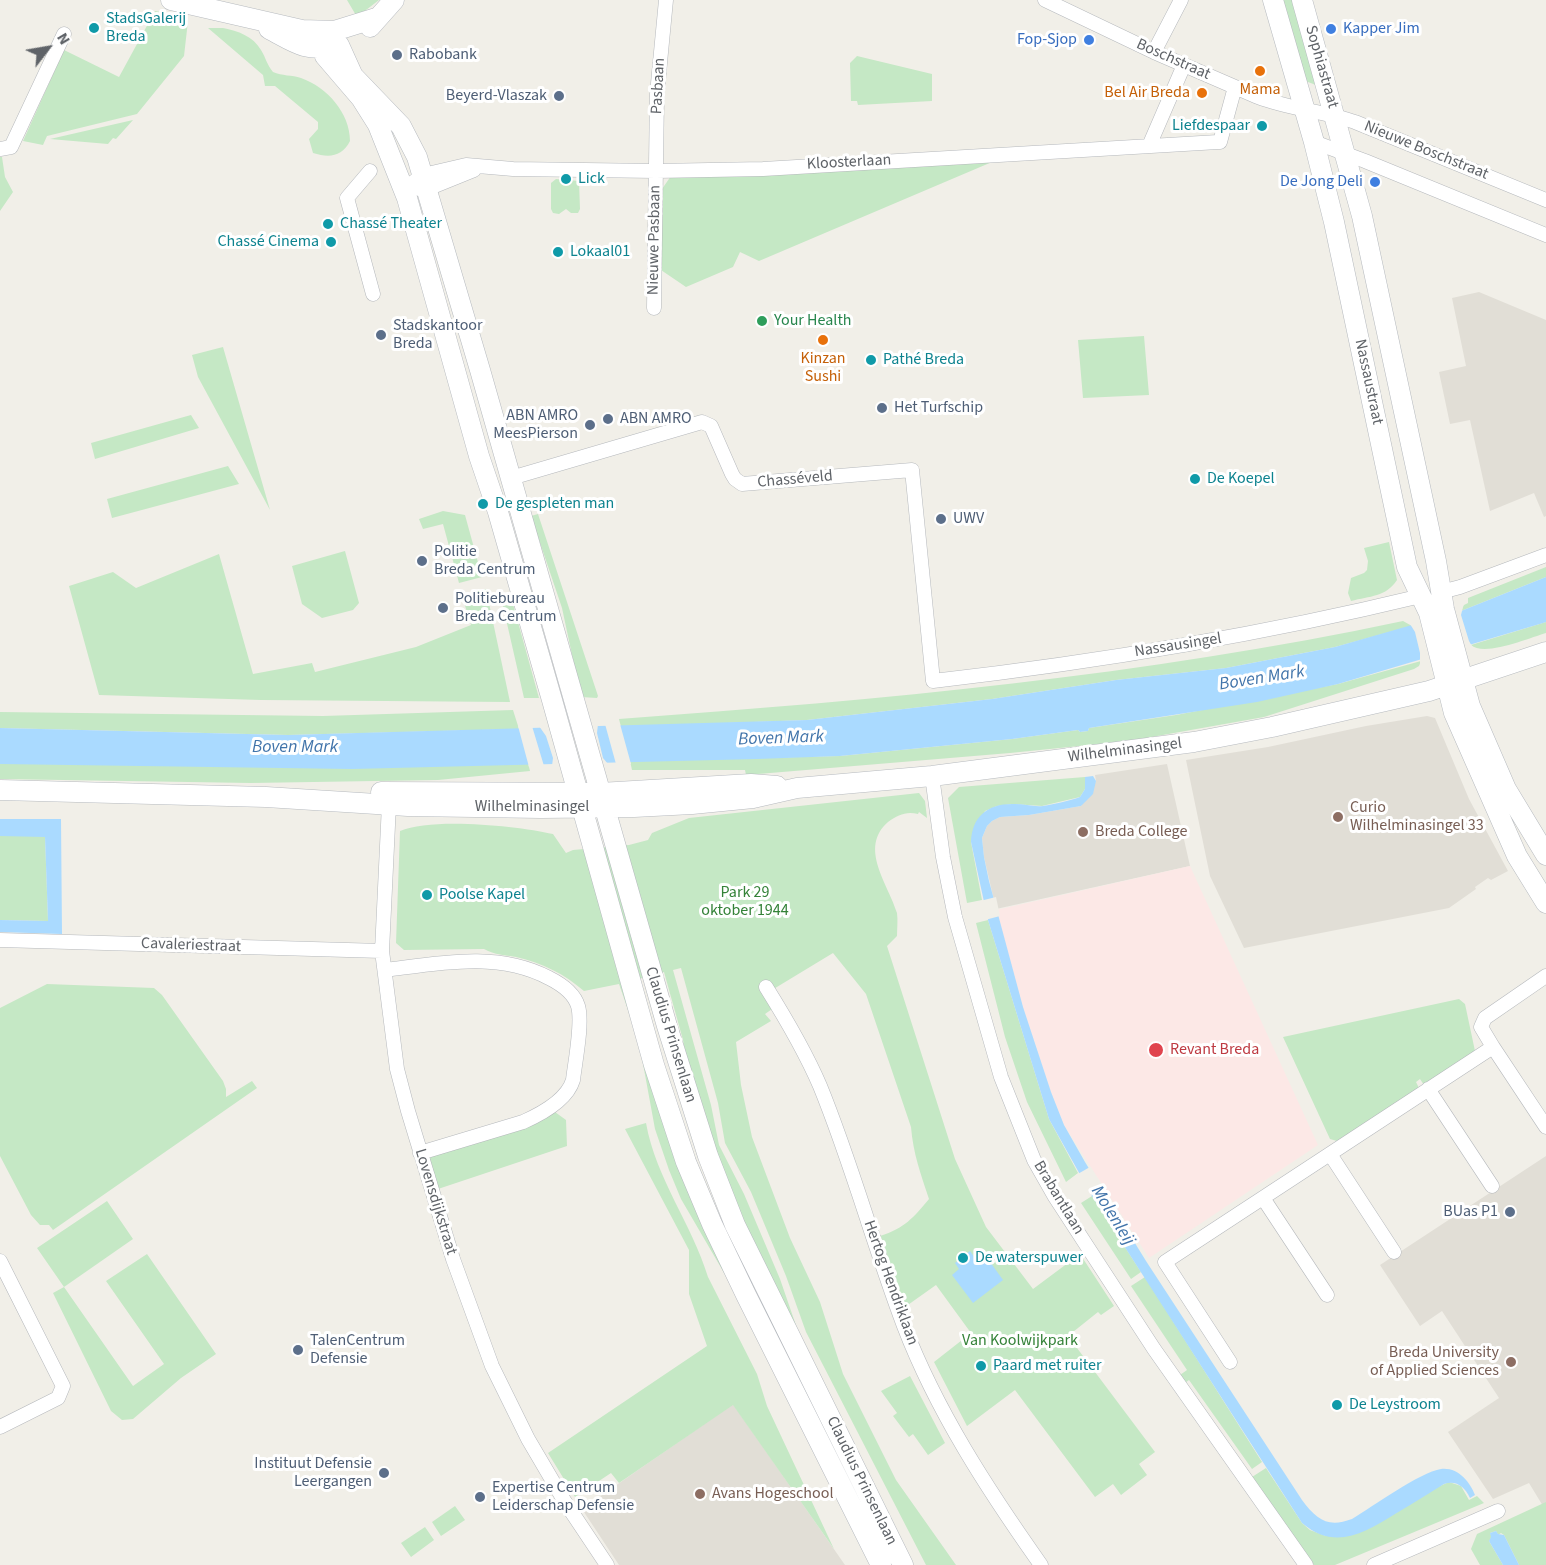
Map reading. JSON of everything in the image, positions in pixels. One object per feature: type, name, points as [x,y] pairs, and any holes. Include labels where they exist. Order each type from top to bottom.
[{"type":"main road","points":[[179,1],[248,18],[301,47],[358,37],[394,0]]},
{"type":"main road","name":"Sophiastraat","points":[[1273,0],[1309,125]]},
{"type":"main road","name":"Sophiastraat","points":[[1302,0],[1343,144]]},
{"type":"main road","name":"Claudius Prinsenlaan","points":[[329,42],[353,76],[404,131],[413,146],[511,478],[670,1037],[708,1156],[735,1225],[903,1565]]},
{"type":"main road","name":"Claudius Prinsenlaan","points":[[329,42],[329,64],[361,98],[378,125],[404,189],[654,1065],[686,1162],[746,1295],[881,1565]]},
{"type":"main road","name":"Nassaustraat","points":[[1309,125],[1334,222],[1407,567],[1434,603]]},
{"type":"main road","name":"Nassaustraat","points":[[1343,144],[1362,216],[1436,561],[1434,603],[1455,683]]},
{"type":"main road","points":[[488,483],[511,478]]},
{"type":"main road","name":"Wilhelminasingel","points":[[266,797],[307,792],[603,800],[751,784],[797,788],[932,776],[1205,740],[1272,728],[1429,691],[1546,652]]},
{"type":"main road","points":[[1455,683],[1472,714],[1506,789],[1546,855]]},
{"type":"main road","points":[[1455,683],[1454,713],[1517,856],[1546,903]]},
{"type":"main road","name":"Wilhelminasingel","points":[[0,790],[266,797],[419,806],[580,800]]},
{"type":"street","name":"Pasbaan","points":[[656,171],[657,94],[666,0]]},
{"type":"street","name":"Boschstraat","points":[[1045,0],[1154,52],[1271,102],[1309,125]]},
{"type":"street","points":[[1154,52],[1181,0]]},
{"type":"street","points":[[0,149],[11,147],[64,34]]},
{"type":"street","points":[[1149,146],[1184,65]]},
{"type":"street","name":"Kloosterlaan","points":[[404,189],[479,168],[656,171],[764,169],[1219,142],[1236,87]]},
{"type":"street","name":"Nieuwe Boschstraat","points":[[1309,125],[1335,115],[1546,200]]},
{"type":"street","name":"Nieuwe Boschstraat","points":[[1309,125],[1343,144],[1546,235]]},
{"type":"street","points":[[370,171],[347,198],[373,294]]},
{"type":"street","name":"Nieuwe Pasbaan","points":[[654,308],[656,171]]},
{"type":"street","name":"Chasséveld","points":[[511,478],[702,422],[711,426],[732,474],[742,484],[912,470],[933,681]]},
{"type":"street","name":"Nassausingel","points":[[933,681],[1060,665],[1434,603],[1460,587],[1546,555]]},
{"type":"street","name":"Brabantlaan","points":[[932,776],[943,857],[955,917],[1001,1077],[1034,1160],[1055,1197],[1154,1349],[1306,1565]]},
{"type":"street","name":"Lovensdijkstraat","points":[[389,804],[382,951],[397,1069],[420,1153],[464,1290],[501,1384],[519,1422],[551,1478],[607,1565]]},
{"type":"street","name":"Cavaleriestraat","points":[[0,940],[382,951]]},
{"type":"street","points":[[386,970],[453,961],[509,964],[554,980],[569,992],[578,1007],[579,1023],[573,1080],[565,1095],[538,1115],[523,1122],[420,1153]]},
{"type":"street","points":[[1546,976],[1485,1018],[1481,1027],[1546,1127]]},
{"type":"street","name":"Hertog Hendriklaan","points":[[766,987],[797,1037],[819,1085],[904,1326],[928,1382],[977,1469],[1041,1565]]},
{"type":"street","points":[[1230,1362],[1165,1262],[1493,1047]]},
{"type":"street","points":[[1428,1089],[1492,1186]]},
{"type":"street","points":[[1330,1154],[1394,1252]]},
{"type":"street","points":[[1263,1198],[1327,1295]]},
{"type":"street","points":[[0,1261],[63,1386],[58,1398],[0,1426]]},
{"type":"street","points":[[1381,1564],[1498,1511]]},
{"type":"shaded area","points":[[1479,292],[1546,320],[1546,516],[1544,517],[1534,493],[1490,511],[1470,420],[1450,424],[1439,372],[1466,366],[1452,298]]},
{"type":"shaded area","name":"Curio Wilhelminasingel 33","points":[[1427,716],[1435,718],[1469,799],[1508,871],[1491,880],[1488,878],[1449,908],[1244,948],[1210,876],[1186,760],[1268,747],[1366,726]]},
{"type":"shaded area","name":"Breda College","points":[[1167,764],[1190,866],[996,909],[982,838],[992,821],[1000,817],[1029,815],[1081,806],[1096,781],[1095,775]]},
{"type":"shaded area","name":"Revant Breda","points":[[1190,866],[1318,1145],[1149,1258],[1064,1125],[1023,1007],[996,910]]},
{"type":"shaded area","name":"Breda University of Applied Sciences","points":[[1546,1156],[1546,1511],[1529,1483],[1493,1499],[1448,1432],[1499,1398],[1442,1311],[1420,1326],[1380,1265]]},
{"type":"shaded area","name":"Avans Hogeschool","points":[[733,1404],[845,1565],[619,1565],[582,1509]]},
{"type":"green space","points":[[347,0],[379,0],[357,17]]},
{"type":"green space","points":[[1277,0],[1299,0],[1324,88],[1300,79]]},
{"type":"green space","points":[[155,11],[181,16],[188,21],[184,56],[137,114],[47,136],[43,145],[23,141],[64,50],[119,77]]},
{"type":"green space","points":[[208,28],[223,28],[240,33],[254,41],[273,72],[311,82],[328,95],[346,121],[350,141],[347,146],[335,155],[313,153],[309,139],[318,129],[318,122],[275,86],[265,86],[263,75]]},
{"type":"green space","points":[[857,56],[932,74],[932,101],[858,105],[857,101],[851,101],[850,63]]},
{"type":"green space","points":[[133,120],[116,139],[113,138],[108,144],[50,139]]},
{"type":"green space","points":[[0,157],[2,157],[5,177],[13,192],[0,211]]},
{"type":"green space","points":[[992,162],[759,261],[740,252],[733,267],[686,287],[658,268],[662,189],[671,176]]},
{"type":"green space","points":[[556,179],[579,181],[580,209],[578,213],[571,213],[566,209],[559,214],[553,213],[551,183]]},
{"type":"green space","points":[[1144,336],[1149,395],[1083,398],[1078,340]]},
{"type":"green space","points":[[223,347],[270,510],[198,377],[192,355]]},
{"type":"green space","points":[[191,415],[199,428],[95,459],[91,443]]},
{"type":"green space","points":[[228,466],[239,484],[112,518],[107,499]]},
{"type":"green space","points":[[443,511],[465,515],[482,577],[459,583],[443,524],[423,529],[419,519]]},
{"type":"green space","points":[[538,514],[597,698],[581,697],[562,608],[531,516]]},
{"type":"green space","points":[[1389,542],[1397,580],[1383,593],[1351,601],[1348,593],[1351,578],[1367,570],[1368,561],[1364,548]]},
{"type":"green space","points":[[345,551],[359,603],[353,610],[322,618],[302,604],[292,566]]},
{"type":"green space","points":[[219,554],[253,674],[312,663],[315,672],[416,647],[471,625],[462,596],[486,589],[510,702],[261,700],[99,695],[69,586],[113,572],[136,588]]},
{"type":"green space","points":[[1546,567],[1546,577],[1461,611],[1468,603],[1468,598]]},
{"type":"green space","points":[[513,604],[539,698],[524,698],[503,606]]},
{"type":"green space","points":[[1403,621],[1412,626],[1335,647],[1226,668],[1116,680],[992,699],[807,720],[621,727],[619,719],[1012,684],[1208,657]]},
{"type":"green space","points":[[1546,622],[1546,633],[1518,642],[1486,649],[1471,645]]},
{"type":"green space","points":[[1421,661],[1414,669],[1264,717],[1129,741],[746,775],[745,770],[632,770],[630,761],[840,756],[1078,730],[1088,731],[1089,728],[1176,715],[1338,684]]},
{"type":"green space","points":[[513,710],[519,729],[288,735],[0,728],[0,712],[323,716]]},
{"type":"green space","points":[[528,763],[530,771],[438,780],[251,783],[0,779],[0,764]]},
{"type":"green space","points":[[1085,777],[1085,789],[1080,797],[1042,806],[1013,804],[997,806],[985,811],[971,842],[982,900],[967,903],[948,798],[959,787]]},
{"type":"green space","name":"Park 29 oktober 1944","points":[[919,793],[925,801],[927,818],[919,812],[918,814],[902,814],[888,822],[879,832],[876,855],[878,867],[897,913],[897,936],[887,946],[955,1159],[986,1227],[1033,1289],[1080,1254],[1114,1306],[1101,1315],[1098,1312],[1068,1336],[1155,1452],[1139,1464],[1147,1475],[1121,1495],[1113,1484],[1095,1497],[1015,1390],[967,1426],[934,1362],[971,1333],[936,1285],[905,1307],[880,1236],[908,1222],[929,1199],[915,1155],[911,1127],[866,994],[833,953],[767,993],[775,1007],[765,1014],[771,1021],[736,1042],[741,1085],[752,1137],[790,1238],[820,1302],[843,1374],[896,1480],[956,1565],[926,1565],[806,1332],[786,1276],[751,1192],[725,1143],[718,1103],[681,968],[673,970],[711,1105],[719,1145],[744,1194],[780,1279],[799,1334],[764,1271],[693,1099],[683,1040],[664,972],[624,983],[741,1302],[681,1199],[669,1170],[655,1129],[639,1042],[619,984],[584,991],[553,970],[526,959],[496,954],[484,949],[404,950],[396,943],[400,831],[432,824],[475,824],[538,831],[553,834],[566,853],[573,850],[629,845],[648,840],[652,833],[689,818]]},
{"type":"green space","points":[[0,836],[45,836],[48,921],[0,920]]},
{"type":"green space","points":[[988,920],[1049,1119],[1078,1173],[1066,1182],[1027,1102],[1005,1037],[976,923]]},
{"type":"green space","points":[[47,984],[154,988],[162,995],[223,1081],[226,1097],[252,1081],[257,1088],[53,1230],[49,1225],[40,1225],[31,1215],[0,1156],[0,1008]]},
{"type":"green space","points":[[1459,999],[1465,1004],[1475,1051],[1424,1085],[1420,1079],[1416,1082],[1419,1088],[1337,1141],[1330,1139],[1283,1037]]},
{"type":"green space","points":[[555,1112],[566,1120],[567,1146],[438,1189],[429,1157]]},
{"type":"green space","points":[[646,1123],[651,1144],[666,1182],[693,1238],[708,1277],[757,1374],[767,1406],[834,1549],[733,1405],[619,1483],[611,1473],[575,1497],[548,1453],[707,1346],[689,1294],[689,1250],[625,1129]]},
{"type":"green space","points":[[1092,1196],[1141,1272],[1131,1279],[1081,1203]]},
{"type":"green space","points":[[107,1201],[133,1239],[64,1287],[37,1248]]},
{"type":"green space","points":[[147,1254],[216,1354],[181,1378],[133,1419],[122,1420],[111,1411],[53,1293],[64,1287],[133,1386],[164,1364],[106,1281]]},
{"type":"green space","points":[[1145,1277],[1262,1462],[1252,1469],[1189,1380],[1185,1383],[1180,1375],[1187,1370],[1131,1286]]},
{"type":"green space","points":[[910,1376],[945,1443],[928,1455],[913,1434],[909,1437],[893,1416],[897,1413],[881,1391]]},
{"type":"green space","points":[[1266,1468],[1302,1523],[1310,1530],[1326,1536],[1449,1482],[1461,1486],[1469,1500],[1477,1496],[1484,1503],[1335,1565],[1314,1565],[1252,1477]]},
{"type":"green space","points":[[1546,1502],[1546,1565],[1519,1565],[1504,1535],[1501,1533],[1498,1535],[1496,1531],[1490,1533],[1492,1537],[1489,1541],[1503,1565],[1480,1565],[1471,1549],[1477,1534]]},
{"type":"green space","points":[[455,1506],[465,1520],[441,1536],[432,1522]]},
{"type":"green space","points":[[425,1527],[434,1540],[411,1557],[401,1543]]},
{"type":"water","name":"Boven Mark","points":[[1546,577],[1546,622],[1543,623],[1338,684],[1257,702],[1089,728],[1088,731],[1080,732],[1078,730],[840,756],[757,759],[352,769],[0,764],[0,728],[288,735],[807,720],[992,699],[1116,680],[1226,668],[1335,647],[1461,611]]},
{"type":"water","name":"Molenleij","points":[[1093,776],[1096,781],[1093,794],[1081,806],[1029,815],[1000,817],[987,826],[982,838],[989,881],[1023,1007],[1064,1125],[1146,1261],[1302,1500],[1313,1513],[1330,1522],[1344,1522],[1421,1476],[1441,1469],[1453,1470],[1462,1476],[1475,1495],[1470,1498],[1460,1485],[1444,1484],[1372,1527],[1349,1536],[1326,1536],[1302,1523],[1092,1196],[1049,1119],[988,920],[971,842],[972,833],[978,818],[989,809],[1005,804],[1043,806],[1080,797],[1085,789],[1085,777]]},
{"type":"water","points":[[0,819],[61,819],[62,934],[0,932],[0,920],[48,921],[45,837],[0,836]]},
{"type":"water","points":[[970,1251],[975,1258],[983,1252],[1003,1280],[973,1303],[952,1275],[959,1269],[955,1263]]},
{"type":"water","points":[[1496,1531],[1504,1535],[1519,1565],[1503,1565],[1489,1541],[1490,1533]]},
{"type":"pier","points":[[1463,607],[1461,615],[1473,648],[1420,664],[1415,632],[1410,624]]},
{"type":"pier","points":[[598,724],[597,733],[603,758],[608,764],[552,766],[553,758],[546,736],[539,726]]},
{"type":"pier","points":[[605,724],[620,724],[631,764],[616,764]]},
{"type":"pier","points":[[518,726],[532,726],[544,766],[529,767]]},
{"type":"pier","points":[[996,897],[1000,916],[985,920],[980,901]]},
{"type":"pier","points":[[1090,1167],[1103,1187],[1089,1196],[1076,1175]]},
{"type":"place","name":"StadsGalerij Breda","points":[[94,28]]},
{"type":"place","name":"Kapper Jim","points":[[1331,29]]},
{"type":"place","name":"Fop-Sjop","points":[[1089,40]]},
{"type":"place","name":"Rabobank","points":[[397,55]]},
{"type":"place","name":"Mama","points":[[1260,71]]},
{"type":"place","name":"Bel Air Breda","points":[[1202,93]]},
{"type":"place","name":"Beyerd-Vlaszak","points":[[559,96]]},
{"type":"place","name":"Liefdespaar","points":[[1262,126]]},
{"type":"place","name":"Lick","points":[[566,179]]},
{"type":"place","name":"De Jong Deli","points":[[1375,182]]},
{"type":"place","name":"Chassé Theater","points":[[328,224]]},
{"type":"place","name":"Chassé Cinema","points":[[331,242]]},
{"type":"place","name":"Lokaal01","points":[[558,252]]},
{"type":"place","name":"Your Health","points":[[762,321]]},
{"type":"place","name":"Stadskantoor Breda","points":[[381,335]]},
{"type":"place","name":"Kinzan Sushi","points":[[823,340]]},
{"type":"place","name":"Pathé Breda","points":[[871,360]]},
{"type":"place","name":"Het Turfschip","points":[[882,408]]},
{"type":"place","name":"ABN AMRO","points":[[608,419]]},
{"type":"place","name":"ABN AMRO MeesPierson","points":[[590,425]]},
{"type":"place","name":"De Koepel","points":[[1195,479]]},
{"type":"place","name":"De gespleten man","points":[[483,504]]},
{"type":"place","name":"UWV","points":[[941,519]]},
{"type":"place","name":"Politie Breda Centrum","points":[[422,561]]},
{"type":"place","name":"Politiebureau Breda Centrum","points":[[443,608]]},
{"type":"place","name":"Curio Wilhelminasingel 33","points":[[1338,817]]},
{"type":"place","name":"Breda College","points":[[1083,832]]},
{"type":"place","name":"Poolse Kapel","points":[[427,895]]},
{"type":"place","name":"Revant Breda","points":[[1156,1050]]},
{"type":"place","name":"BUas P1","points":[[1510,1212]]},
{"type":"place","name":"De waterspuwer","points":[[963,1258]]},
{"type":"place","name":"TalenCentrum Defensie","points":[[298,1350]]},
{"type":"place","name":"Breda University of Applied Sciences","points":[[1511,1362]]},
{"type":"place","name":"Paard met ruiter","points":[[981,1366]]},
{"type":"place","name":"De Leystroom","points":[[1337,1405]]},
{"type":"place","name":"Instituut Defensie Leergangen","points":[[384,1473]]},
{"type":"place","name":"Avans Hogeschool","points":[[700,1494]]},
{"type":"place","name":"Expertise Centrum Leiderschap Defensie","points":[[480,1497]]},
{"type":"park label","name":"Van Koolwijkpark","points":[[1020,1341]]}]
